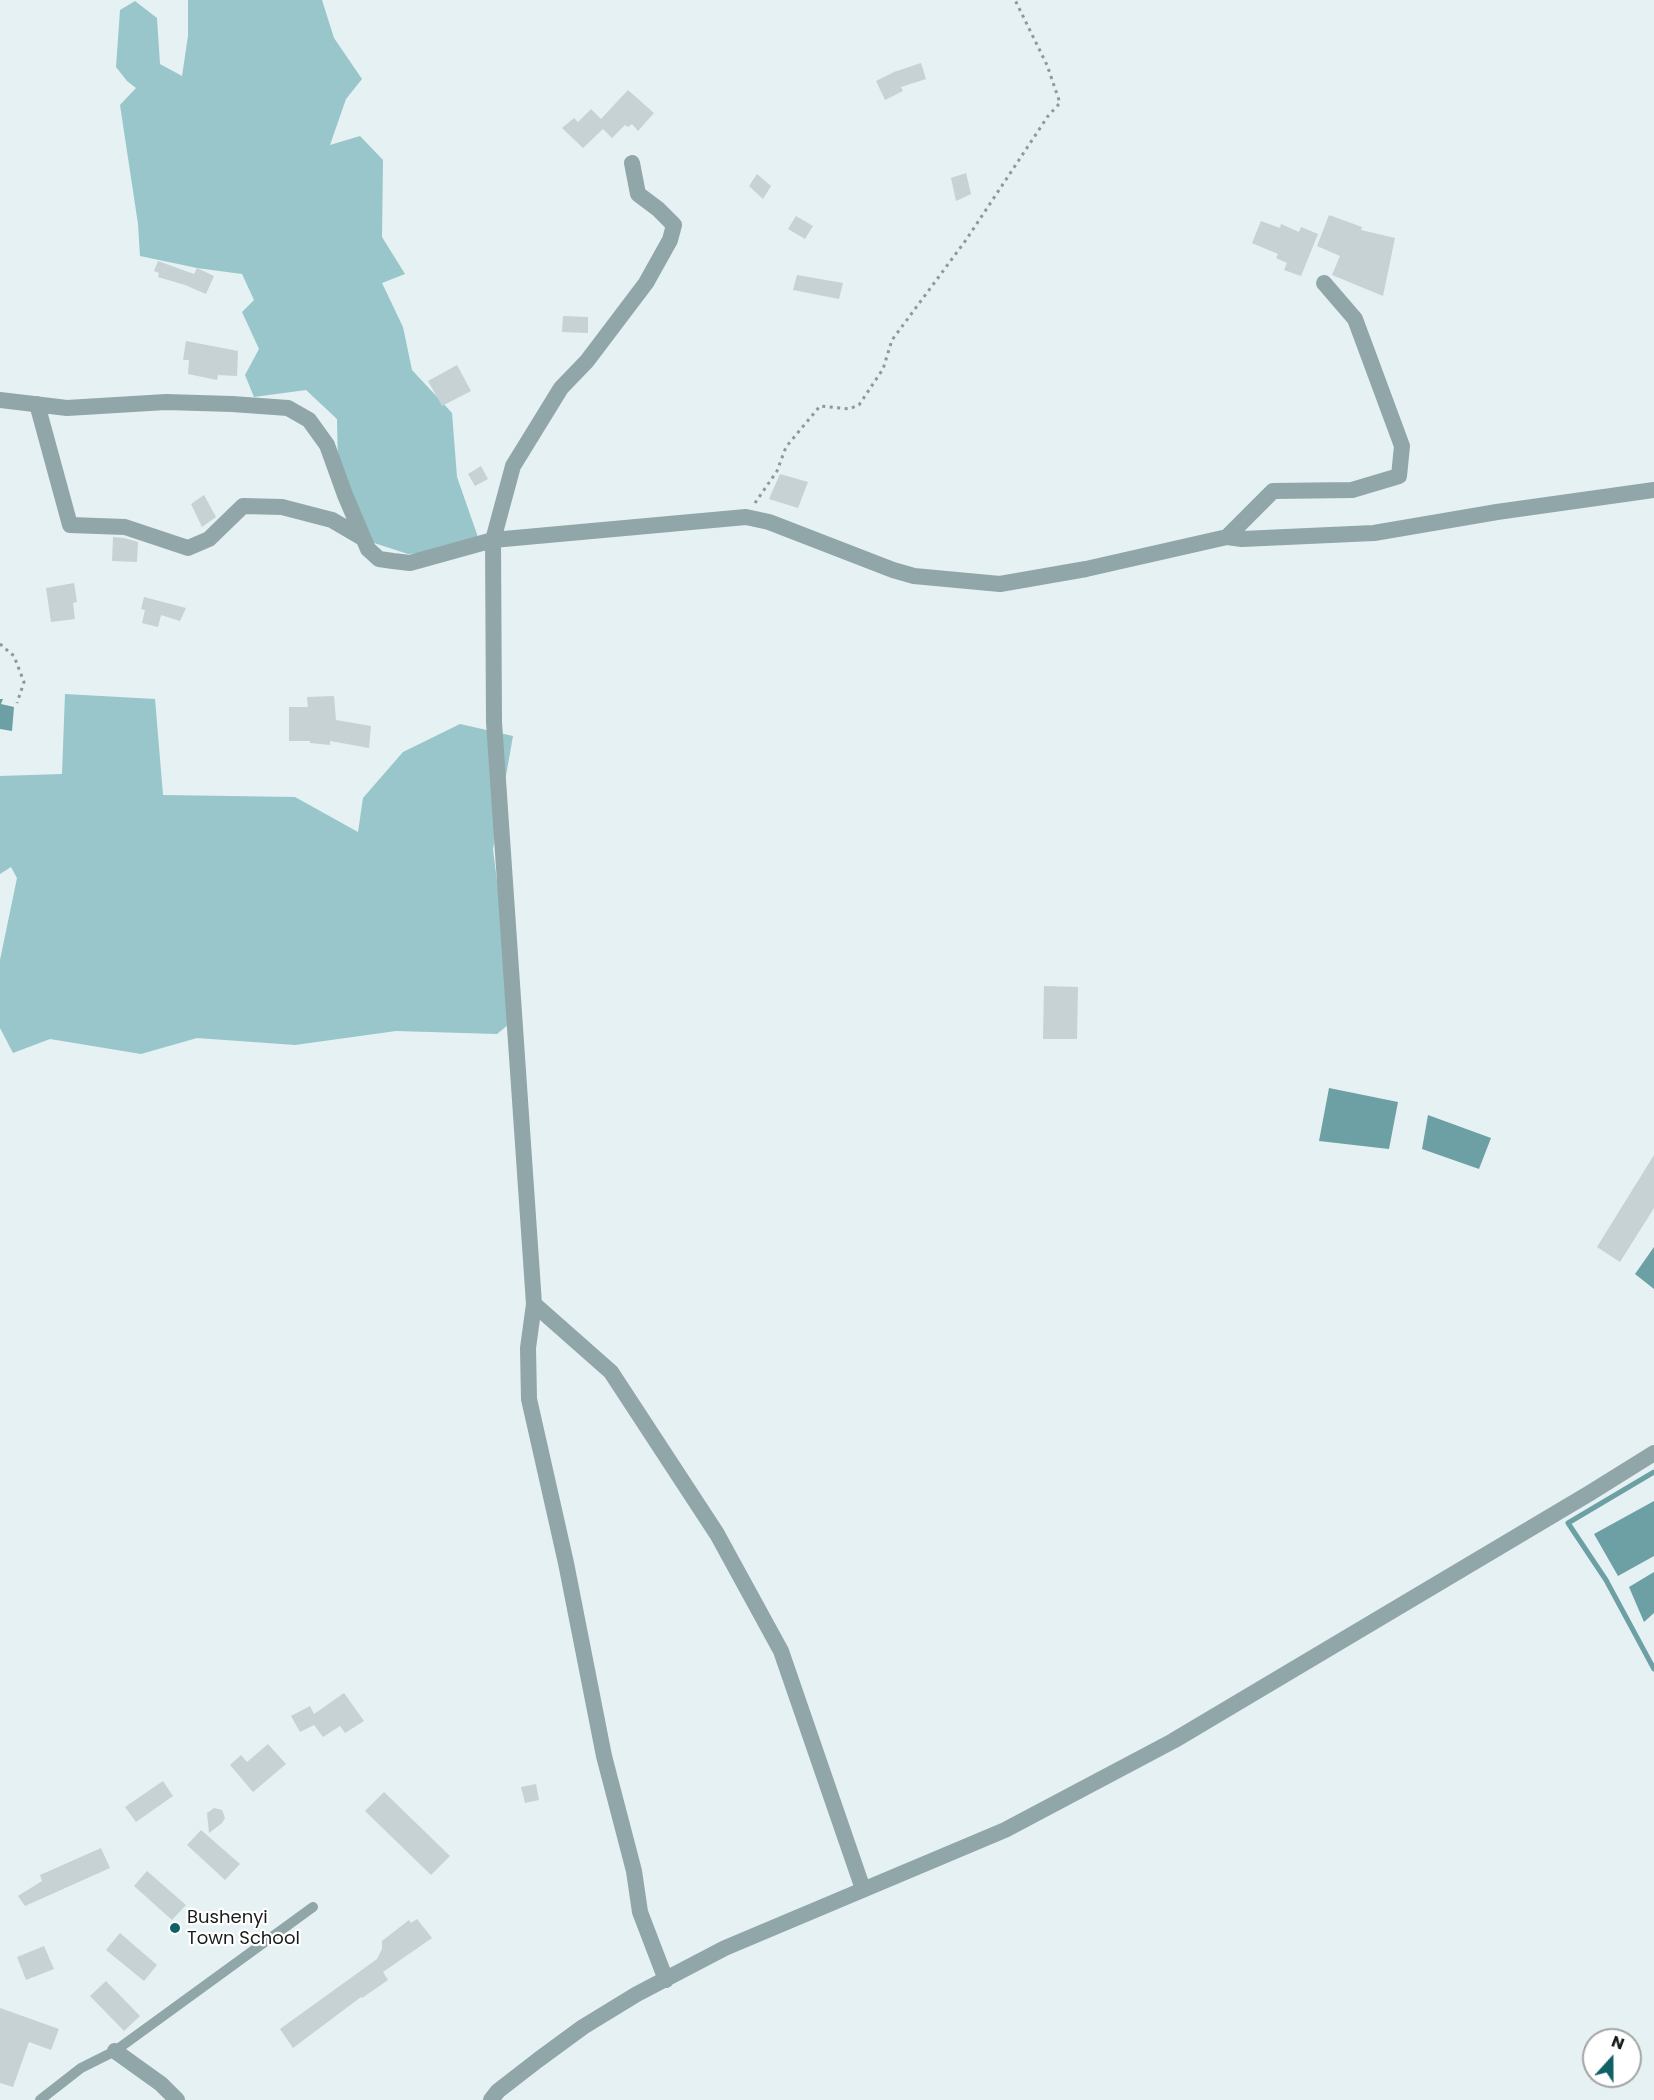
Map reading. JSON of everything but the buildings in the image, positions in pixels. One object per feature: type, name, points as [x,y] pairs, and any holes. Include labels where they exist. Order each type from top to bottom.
[{"type":"street","points":[[632,164],[638,194],[674,225],[670,240],[640,291],[587,361],[561,388],[513,466],[493,540],[494,722],[534,1304],[528,1348],[529,1399],[566,1563],[604,1756],[634,1871],[640,1912],[666,1980]]},
{"type":"street","points":[[1227,537],[1273,491],[1352,490],[1399,476],[1402,446],[1355,319],[1324,284]]},
{"type":"street","points":[[0,400],[67,408],[166,402],[288,408],[309,420],[327,445],[361,537],[368,549],[379,559],[410,563],[493,540],[746,517],[769,522],[893,570],[915,576],[1000,584],[1086,569],[1227,537],[1242,539],[1374,533],[1497,512],[1654,490]]},
{"type":"street","points":[[37,404],[69,525],[125,527],[188,548],[209,539],[243,506],[282,507],[332,520],[361,537]]},
{"type":"street","points":[[534,1304],[611,1372],[717,1534],[781,1651],[863,1889]]},
{"type":"street","points":[[491,2100],[530,2066],[583,2027],[637,1994],[725,1948],[1005,1830],[1173,1741],[1654,1453]]},
{"type":"street","points":[[115,2051],[161,2084],[177,2100]]},
{"type":"lane","points":[[40,2100],[81,2068],[115,2051],[313,1906]]},
{"type":"path","points":[[746,517],[777,471],[786,447],[820,406],[849,409],[859,405],[883,369],[892,340],[966,240],[1048,116],[1060,103],[1047,65],[1015,0]]},
{"type":"path","points":[[0,644],[14,656],[24,682],[17,703]]},
{"type":"shaded area","points":[[188,0],[322,0],[334,38],[362,79],[346,99],[330,145],[360,136],[383,160],[382,237],[405,274],[382,283],[403,327],[412,370],[452,413],[457,477],[479,540],[446,552],[408,554],[368,541],[338,465],[337,419],[306,390],[254,397],[245,375],[259,349],[242,312],[254,300],[242,274],[197,268],[140,256],[138,224],[120,105],[136,88],[116,67],[120,10],[135,1],[157,18],[160,64],[182,76],[188,36]]},
{"type":"shaded area","points":[[65,694],[155,699],[163,795],[295,797],[358,832],[363,798],[403,752],[460,724],[513,736],[493,849],[514,1020],[497,1034],[396,1031],[295,1045],[197,1038],[141,1054],[50,1039],[13,1053],[0,1028],[0,960],[17,878],[11,867],[0,874],[0,776],[62,774]]},
{"type":"shaded area","points":[[0,699],[3,699],[1,704],[14,707],[12,731],[0,729]]},
{"type":"shaded area","points":[[1329,1088],[1398,1102],[1389,1149],[1319,1141]]},
{"type":"shaded area","points":[[1428,1115],[1491,1138],[1479,1169],[1422,1149]]},
{"type":"shaded area","points":[[1654,1247],[1654,1289],[1635,1274]]},
{"type":"shaded area","points":[[1654,1501],[1654,1556],[1618,1576],[1594,1534]]},
{"type":"shaded area","points":[[1654,1572],[1654,1613],[1644,1622],[1629,1587]]},
{"type":"waterway","points":[[1654,1472],[1568,1523],[1606,1580],[1654,1669]]},
{"type":"place","name":"Bushenyi Town School","points":[[175,1928]]}]
